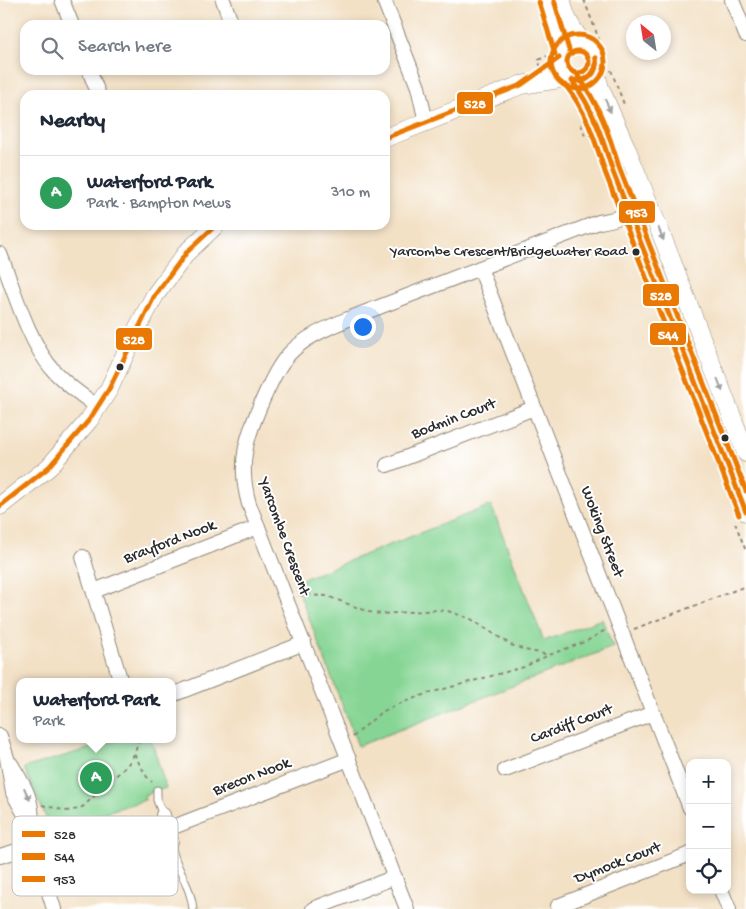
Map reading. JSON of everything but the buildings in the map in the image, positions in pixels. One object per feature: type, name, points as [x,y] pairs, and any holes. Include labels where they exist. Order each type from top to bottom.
[{"type":"street","points":[[62,0],[70,20]]},
{"type":"street","points":[[223,0],[230,20]]},
{"type":"street","points":[[384,0],[430,120]]},
{"type":"street","points":[[546,0],[560,55],[560,68],[582,92],[596,116],[626,204],[746,512]]},
{"type":"street","points":[[390,136],[520,85],[569,79],[578,81],[588,78],[597,65],[595,54],[583,44],[569,24],[563,9],[562,0]]},
{"type":"street","points":[[732,0],[746,35]]},
{"type":"street","points":[[520,85],[560,55],[571,44],[583,44]]},
{"type":"street","points":[[595,70],[600,88],[625,145],[746,453]]},
{"type":"street","points":[[91,75],[97,90]]},
{"type":"street","points":[[625,145],[624,161],[638,197],[635,205],[626,204]]},
{"type":"street","name":"Yarcombe Crescent","points":[[407,909],[258,527],[246,491],[243,464],[245,448],[254,419],[274,376],[289,354],[312,336],[327,328],[480,268],[599,222],[610,220],[626,204]]},
{"type":"street","points":[[0,505],[49,467],[75,439],[98,407],[118,371],[155,295],[187,252],[211,230]]},
{"type":"street","points":[[0,254],[34,341],[46,361],[63,380],[98,407]]},
{"type":"street","name":"Woking Street","points":[[480,268],[688,804]]},
{"type":"street","name":"Bodmin Court","points":[[387,465],[534,408]]},
{"type":"street","name":"Brayford Nook","points":[[94,591],[258,527]]},
{"type":"street","points":[[83,557],[120,678]]},
{"type":"street","points":[[176,693],[304,643]]},
{"type":"street","name":"Cardiff Court","points":[[505,770],[653,713]]},
{"type":"street","points":[[0,736],[7,758],[13,792],[25,816]]},
{"type":"street","points":[[7,758],[31,802],[32,816]]},
{"type":"street","name":"Brecon Nook","points":[[178,832],[349,759]]},
{"type":"street","points":[[0,856],[12,851]]},
{"type":"street","name":"Dymock Court","points":[[558,906],[686,856]]},
{"type":"street","points":[[314,909],[395,877]]},
{"type":"street","points":[[723,894],[729,909]]},
{"type":"street","points":[[50,896],[54,909]]},
{"type":"lane","points":[[157,790],[157,800],[163,815]]},
{"type":"lane","points":[[178,865],[191,894],[193,909]]},
{"type":"path","points":[[584,0],[626,108]]},
{"type":"path","points":[[538,60],[542,68]]},
{"type":"path","points":[[579,121],[586,139]]},
{"type":"path","points":[[632,629],[746,586]]},
{"type":"path","points":[[297,595],[327,596],[369,612],[381,614],[448,611],[470,619],[511,646],[549,655]]},
{"type":"path","points":[[352,738],[380,713],[396,705],[441,690],[509,672],[587,641],[607,629]]},
{"type":"path","points":[[31,802],[67,811],[78,809],[122,771],[134,754],[138,743]]},
{"type":"path","points":[[134,754],[157,790]]},
{"type":"green space","points":[[491,505],[544,641],[602,619],[613,647],[358,746],[295,582]]},
{"type":"green space","points":[[108,743],[152,743],[166,788],[144,795],[145,800],[93,816],[45,816],[24,768]]},
{"type":"transit line","name":"953","points":[[554,0],[569,50]]},
{"type":"transit line","name":"544","points":[[539,2],[555,54]]},
{"type":"transit line","name":"953","points":[[578,35],[588,37],[597,43],[603,52],[605,62],[603,72],[597,81],[588,87],[578,89],[568,87],[559,81],[553,72],[551,62],[553,52],[559,43],[568,37],[578,35]]},
{"type":"transit line","name":"544","points":[[578,51],[586,54],[589,62],[586,70],[578,73],[570,70],[567,62],[570,54],[578,51]]},
{"type":"transit line","name":"528","points":[[390,136],[521,85],[559,58]]},
{"type":"transit line","name":"528","points":[[573,80],[587,78],[595,68],[596,58]]},
{"type":"transit line","name":"528","points":[[573,80],[583,81],[591,76],[594,72],[596,58]]},
{"type":"transit line","name":"953","points":[[578,76],[592,97],[603,120],[619,167],[746,491]]},
{"type":"transit line","name":"528","points":[[572,81],[586,102],[596,123],[612,169],[746,512]]},
{"type":"transit line","name":"544","points":[[566,86],[580,106],[590,127],[605,172],[739,515]]},
{"type":"transit line","name":"528","points":[[0,506],[49,467],[89,420],[109,389],[155,295],[187,252],[211,230]]},
{"type":"place","name":"Yarcombe Crescent/Bridgewater Road","points":[[636,252]]},
{"type":"place","name":"Waterford Park","points":[[96,778]]}]
